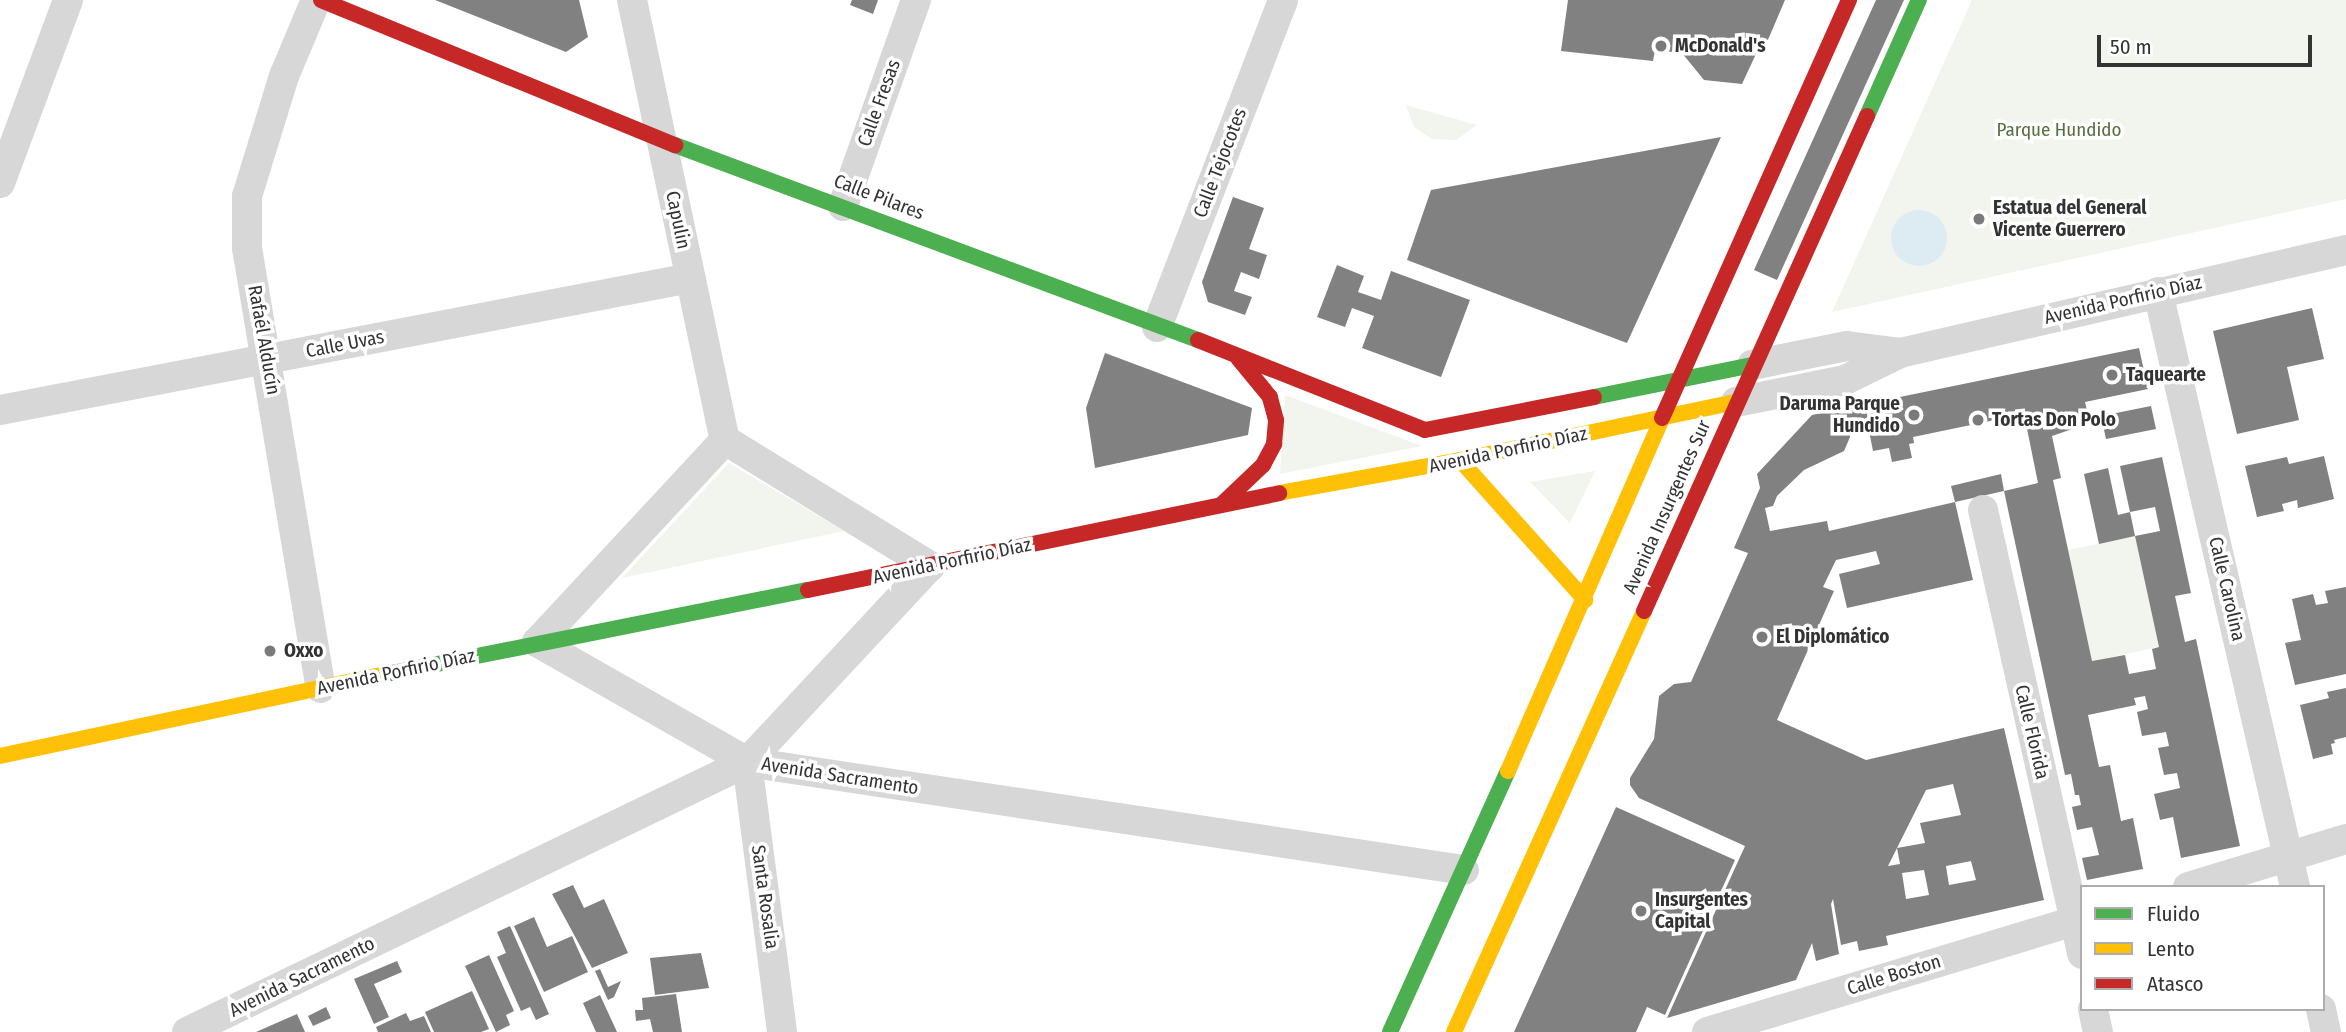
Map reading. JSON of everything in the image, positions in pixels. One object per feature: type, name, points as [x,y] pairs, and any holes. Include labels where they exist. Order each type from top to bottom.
[{"type":"street","points":[[0,183],[68,0]]},
{"type":"street","name":"Calle Pilares","points":[[318,0],[660,139],[1234,354],[1425,430]]},
{"type":"street","name":"Rafaél Alducín","points":[[318,0],[284,76],[247,196],[247,248],[268,359],[321,688]]},
{"type":"street","name":"Capulin","points":[[632,0],[725,440]]},
{"type":"street","name":"Calle Fresas","points":[[843,206],[916,0]]},
{"type":"street","name":"Calle Tejocotes","points":[[1157,327],[1283,0]]},
{"type":"street","name":"Avenida Insurgentes Sur","points":[[1390,1032],[1585,600],[1678,380],[1849,0]]},
{"type":"street","name":"Avenida Insurgentes Sur","points":[[1454,1032],[1919,0]]},
{"type":"street","name":"Avenida Porfirio Díaz","points":[[0,756],[537,642],[930,566],[1222,504],[1460,460],[1845,380],[1900,353],[2346,250]]},
{"type":"street","name":"Calle Uvas","points":[[0,410],[690,278]]},
{"type":"street","name":"Calle Carolina","points":[[2158,292],[2295,885]]},
{"type":"street","name":"Avenida Porfirio Díaz","points":[[1425,430],[1847,346],[1900,353]]},
{"type":"street","points":[[1222,504],[1263,465],[1274,444],[1276,420],[1270,397],[1234,354]]},
{"type":"street","points":[[725,440],[930,566],[747,762],[537,642],[725,440]]},
{"type":"street","points":[[1460,460],[1585,600]]},
{"type":"street","name":"Calle Florida","points":[[1983,510],[2078,920]]},
{"type":"street","name":"Avenida Sacramento","points":[[187,1032],[747,762],[1464,870]]},
{"type":"street","name":"Santa Rosalia","points":[[747,762],[782,1032]]},
{"type":"street","points":[[2195,885],[2346,839]]},
{"type":"street","name":"Calle Boston","points":[[1707,1032],[2078,920]]},
{"type":"street","points":[[2093,1011],[2098,1032]]},
{"type":"street","points":[[2321,1011],[2326,1032]]},
{"type":"green space","name":"Parque Hundido","points":[[1972,0],[2346,0],[2346,199],[1832,312]]},
{"type":"green space","points":[[1406,105],[1477,125],[1456,140],[1432,139],[1414,127]]},
{"type":"green space","points":[[1285,395],[1422,446],[1280,474]]},
{"type":"green space","points":[[729,463],[844,531],[622,578]]},
{"type":"green space","points":[[1595,471],[1570,523],[1530,482]]},
{"type":"green space","points":[[2135,536],[2159,647],[2092,661],[2068,550]]},
{"type":"shaded area","points":[[1913,210],[1925,210],[1939,218],[1947,232],[1945,249],[1939,258],[1925,266],[1913,266],[1896,254],[1891,244],[1891,232],[1903,215]]},
{"type":"building","points":[[435,0],[579,0],[588,37],[566,52]]},
{"type":"building","points":[[852,0],[878,0],[873,14],[850,5]]},
{"type":"building","name":"McDonald's","points":[[1568,0],[1785,0],[1767,42],[1762,41],[1742,84],[1704,80],[1682,53],[1655,50],[1653,61],[1561,51]]},
{"type":"building","points":[[1876,0],[1904,0],[1777,280],[1754,270]]},
{"type":"building","points":[[1721,137],[1627,343],[1407,260],[1431,190]]},
{"type":"building","points":[[1233,197],[1264,208],[1249,249],[1267,255],[1259,279],[1241,272],[1234,291],[1252,297],[1245,315],[1208,302],[1202,282]]},
{"type":"building","points":[[1337,265],[1364,276],[1358,292],[1381,300],[1391,271],[1470,300],[1441,377],[1362,348],[1374,316],[1352,308],[1345,327],[1317,317]]},
{"type":"building","points":[[2312,308],[2324,359],[2287,367],[2299,420],[2237,434],[2213,331]]},
{"type":"building","points":[[2139,348],[2148,389],[2085,402],[2090,423],[2052,436],[2061,478],[2053,480],[2092,661],[2125,655],[2129,674],[2156,669],[2152,649],[2159,647],[2135,536],[2160,531],[2155,507],[2130,512],[2120,466],[2162,457],[2191,593],[2175,596],[2185,642],[2196,639],[2240,846],[2181,858],[2173,817],[2160,820],[2154,794],[2180,788],[2177,773],[2164,775],[2158,748],[2169,746],[2166,732],[2142,736],[2137,712],[2148,709],[2145,696],[2134,698],[2136,705],[2088,715],[2099,767],[2110,765],[2121,821],[2133,818],[2143,869],[2087,880],[2082,858],[2099,855],[2092,827],[2077,830],[2072,807],[2081,805],[2079,795],[2075,795],[2071,774],[2065,775],[2004,491],[2038,483],[2024,414],[1913,437],[1914,443],[1909,444],[1912,458],[1892,462],[1889,448],[1873,451],[1868,426],[1850,429],[1850,437],[1844,451],[1804,470],[1777,496],[1773,506],[1765,508],[1770,531],[1827,521],[1829,531],[1955,502],[1973,580],[1847,608],[1839,574],[1880,564],[1876,551],[1836,560],[1823,587],[1834,591],[1777,720],[1866,760],[2004,728],[2044,900],[1886,936],[1888,945],[1859,951],[1857,941],[1841,945],[1833,899],[1831,904],[1839,954],[1816,961],[1812,943],[1796,980],[1667,1018],[1745,846],[1639,798],[1630,785],[1630,778],[1654,739],[1659,696],[1674,684],[1691,682],[1748,553],[1734,548],[1760,488],[1757,474],[1812,415]],"holes":[[[1953,784],[1961,815],[1920,823],[1925,843],[1897,848],[1926,790]],[[1897,848],[1900,864],[1888,866]],[[1971,861],[1976,880],[1949,885],[1946,866]],[[1924,870],[1929,895],[1906,899],[1902,873]]]},
{"type":"building","points":[[1105,353],[1252,408],[1248,435],[1095,468],[1086,408]]},
{"type":"building","points":[[2151,406],[2156,429],[2106,439],[2101,416]]},
{"type":"building","points":[[2324,456],[2334,499],[2298,508],[2297,500],[2282,504],[2284,511],[2257,517],[2245,466],[2287,457],[2289,464]]},
{"type":"building","points":[[2108,468],[2118,515],[2130,512],[2135,536],[2099,544],[2084,474]]},
{"type":"building","points":[[2001,474],[2004,491],[1955,502],[1951,486]]},
{"type":"building","points":[[2346,587],[2346,674],[2295,685],[2285,643],[2301,640],[2292,599],[2313,594],[2316,605],[2328,603],[2325,591]]},
{"type":"building","points":[[2346,688],[2346,737],[2334,740],[2335,743],[2331,744],[2333,754],[2313,759],[2300,705],[2329,698],[2327,692]]},
{"type":"building","name":"Insurgentes Capital","points":[[1616,807],[1735,860],[1665,1015],[1647,1007],[1636,1032],[1514,1032]]},
{"type":"building","points":[[573,885],[584,908],[604,899],[628,953],[592,968],[552,894]]},
{"type":"building","points":[[534,917],[547,947],[572,936],[588,972],[544,992],[514,926]]},
{"type":"building","points":[[510,926],[549,1014],[536,1020],[530,1007],[521,1011],[497,957],[506,953],[497,932]]},
{"type":"building","points":[[701,953],[709,988],[655,995],[650,958]]},
{"type":"building","points":[[489,955],[514,1011],[506,1015],[510,1025],[496,1032],[465,966]]},
{"type":"building","points":[[397,961],[402,972],[374,984],[389,1017],[374,1024],[354,979]]},
{"type":"building","points":[[600,969],[608,987],[621,981],[614,997],[608,1000],[595,971]]},
{"type":"building","points":[[472,991],[489,1029],[481,1032],[434,1032],[425,1012]]},
{"type":"building","points":[[676,994],[682,1032],[653,1032],[650,1019],[636,1021],[635,1010],[643,1010],[642,998]]},
{"type":"building","points":[[600,995],[617,1032],[596,1032],[583,1003]]},
{"type":"building","points":[[326,1007],[331,1018],[313,1026],[308,1016]]},
{"type":"building","points":[[406,1013],[410,1021],[424,1016],[431,1032],[378,1032],[376,1027]]},
{"type":"building","points":[[297,1014],[305,1032],[256,1032]]},
{"type":"traffic: fast","points":[[1867,116],[1919,0]]},
{"type":"traffic: fast","points":[[675,145],[1198,340]]},
{"type":"traffic: fast","points":[[1594,397],[1752,365]]},
{"type":"traffic: fast","points":[[382,675],[808,590]]},
{"type":"traffic: fast","points":[[1390,1032],[1508,771]]},
{"type":"traffic: slow","points":[[1279,493],[1460,460],[1736,402]]},
{"type":"traffic: slow","points":[[1508,771],[1662,418]]},
{"type":"traffic: slow","points":[[1460,460],[1585,600]]},
{"type":"traffic: slow","points":[[1454,1032],[1644,611]]},
{"type":"traffic: slow","points":[[0,756],[382,675]]},
{"type":"traffic: jam","points":[[321,0],[675,145]]},
{"type":"traffic: jam","points":[[1662,418],[1849,0]]},
{"type":"traffic: jam","points":[[1644,611],[1867,116]]},
{"type":"traffic: jam","points":[[1198,340],[1425,430],[1594,397]]},
{"type":"traffic: jam","points":[[1222,504],[1263,465],[1274,444],[1276,420],[1270,397],[1238,358]]},
{"type":"traffic: jam","points":[[808,590],[1279,493]]},
{"type":"place","name":"McDonald's","points":[[1661,46]]},
{"type":"place","name":"Estatua del General Vicente Guerrero","points":[[1979,219]]},
{"type":"place","name":"Taquearte","points":[[2112,375]]},
{"type":"place","name":"Daruma Parque Hundido","points":[[1914,415]]},
{"type":"place","name":"Tortas Don Polo","points":[[1978,420]]},
{"type":"place","name":"El Diplomático","points":[[1762,637]]},
{"type":"place","name":"Oxxo","points":[[270,651]]},
{"type":"place","name":"Insurgentes Capital","points":[[1641,911]]}]
